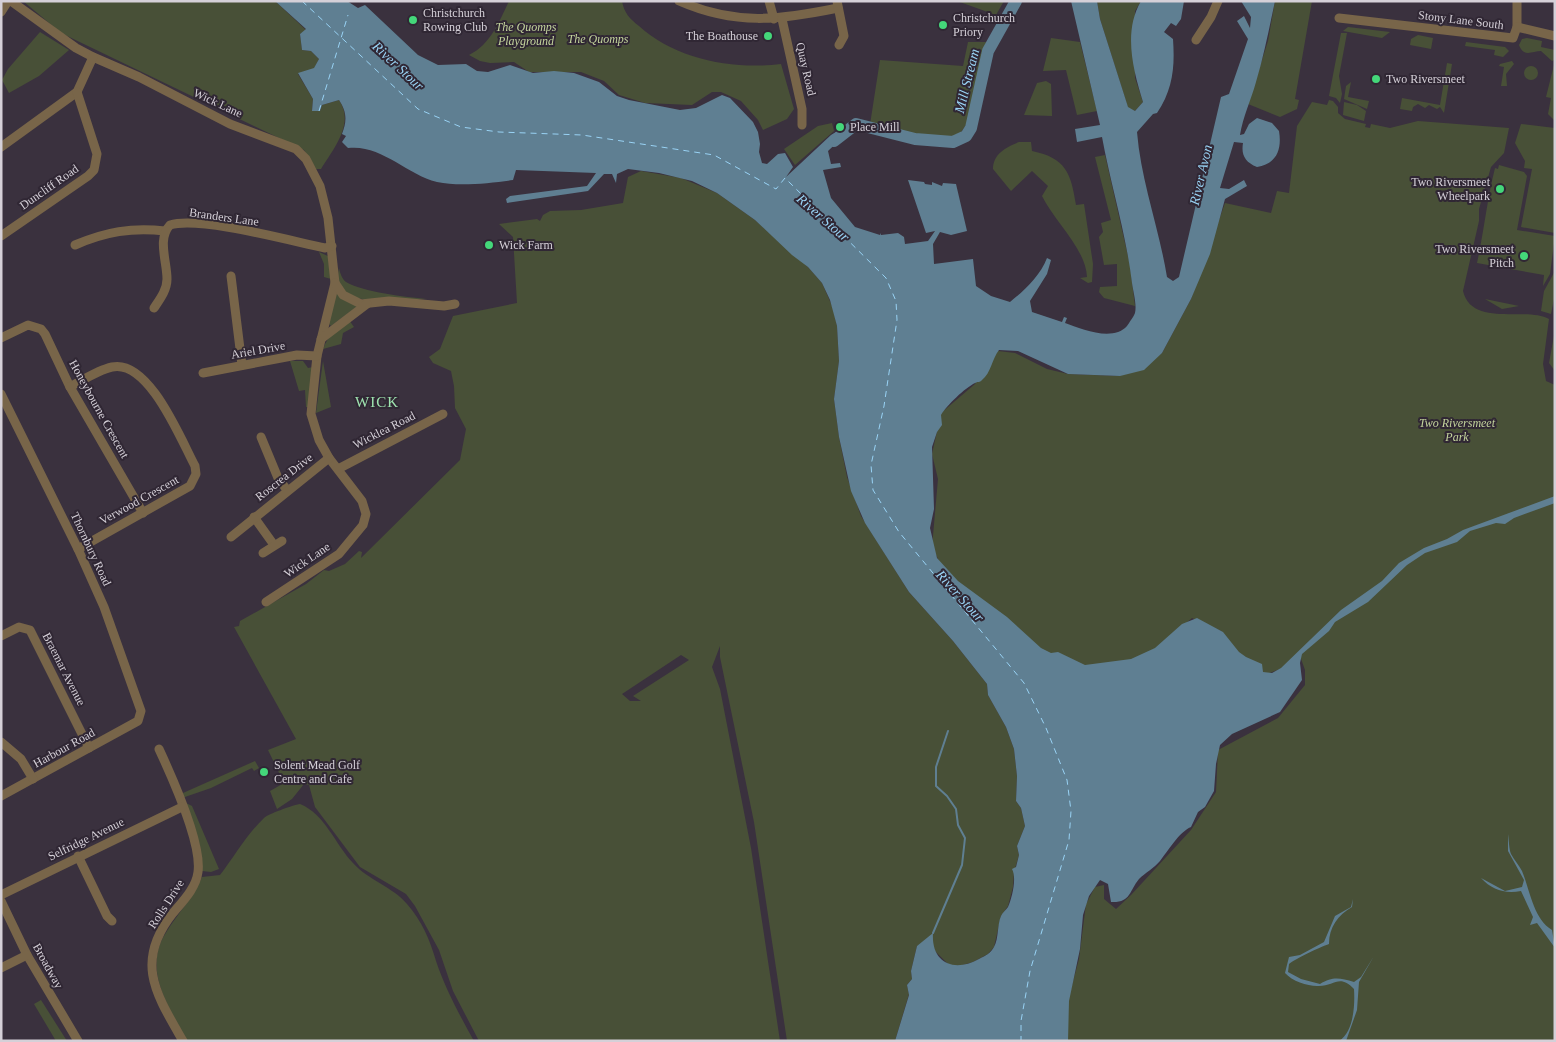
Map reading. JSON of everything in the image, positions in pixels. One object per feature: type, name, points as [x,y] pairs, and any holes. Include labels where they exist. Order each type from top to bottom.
[{"type":"street","points":[[1,12],[10,1]]},
{"type":"street","name":"Wick Lane","points":[[10,1],[76,48],[93,57],[139,77],[230,124],[300,152],[314,174],[323,194],[332,246],[335,283],[317,356],[311,414],[319,440],[329,458],[362,502],[366,514],[363,525],[340,554],[266,602]]},
{"type":"street","points":[[679,1],[700,10],[732,18],[778,19],[837,5],[844,36],[839,45]]},
{"type":"street","name":"Quay Road","points":[[769,1],[778,19],[802,109],[802,125]]},
{"type":"street","points":[[1196,40],[1211,17],[1218,1]]},
{"type":"street","name":"Stony Lane South","points":[[1339,18],[1505,39],[1513,38],[1517,27],[1517,1]]},
{"type":"street","points":[[1517,27],[1555,36]]},
{"type":"street","points":[[1,147],[77,92],[93,57]]},
{"type":"street","name":"Duncliff Road","points":[[1,236],[94,170],[97,154],[77,92]]},
{"type":"street","name":"Branders Lane","points":[[165,231],[170,225],[176,223],[209,225],[325,248],[332,246]]},
{"type":"street","points":[[76,245],[110,232],[131,229],[165,231],[167,280],[165,289],[154,308]]},
{"type":"street","points":[[231,276],[242,365]]},
{"type":"street","points":[[335,283],[348,299],[367,304],[389,301],[444,306],[455,304]]},
{"type":"street","points":[[321,339],[367,304]]},
{"type":"street","name":"Honeybourne Crescent","points":[[1,338],[22,326],[28,325],[41,329],[70,387],[143,513]]},
{"type":"street","name":"Ariel Drive","points":[[203,373],[297,355],[317,356]]},
{"type":"street","name":"Verwood Crescent","points":[[70,387],[110,367],[119,366],[145,381],[163,395],[195,466],[196,474],[190,486],[78,548]]},
{"type":"street","name":"Thornbury Road","points":[[1,394],[78,548],[104,608],[138,699],[141,711],[138,721]]},
{"type":"street","name":"Wicklea Road","points":[[338,469],[443,414]]},
{"type":"street","points":[[261,437],[278,478],[288,490]]},
{"type":"street","name":"Roscrea Drive","points":[[231,537],[254,516],[329,458]]},
{"type":"street","name":"Roscrea Drive","points":[[254,516],[278,543],[263,553]]},
{"type":"street","name":"Braemar Avenue","points":[[1,636],[19,627],[30,630],[89,748]]},
{"type":"street","name":"Harbour Road","points":[[1,796],[138,721]]},
{"type":"street","points":[[1,742],[21,759],[33,779]]},
{"type":"street","name":"Rolls Drive","points":[[160,750],[197,848],[198,873],[189,892],[160,933],[154,948],[152,969],[154,989],[183,1041]]},
{"type":"street","name":"Selfridge Avenue","points":[[1,896],[78,856],[182,807]]},
{"type":"street","points":[[78,856],[107,916],[112,921]]},
{"type":"street","name":"Broadway","points":[[1,901],[27,955],[78,1041]]},
{"type":"street","points":[[1,968],[27,955]]},
{"type":"green space","points":[[23,1],[275,1],[306,30],[300,34],[302,50],[311,51],[319,59],[314,69],[298,74],[313,99],[312,111],[320,111],[322,105],[339,100],[345,118],[341,135],[321,169],[316,169],[304,150],[61,33]]},
{"type":"green space","name":"The Quomps","points":[[509,1],[622,1],[630,18],[653,37],[669,47],[705,60],[724,63],[743,65],[781,64],[794,109],[787,119],[763,130],[758,120],[741,101],[721,92],[712,92],[692,105],[645,103],[619,95],[604,81],[581,72],[529,72],[514,62],[490,63],[480,61],[469,55],[489,39]]},
{"type":"green space","points":[[957,1],[1004,1],[996,15]]},
{"type":"green space","points":[[1097,1],[1141,1],[1135,11],[1135,78],[1143,102],[1135,111],[1128,108],[1100,19]]},
{"type":"green space","points":[[1275,1],[1312,1],[1295,99],[1299,100],[1297,109],[1280,117],[1248,104],[1268,41]]},
{"type":"green space","points":[[1348,27],[1390,32],[1382,38],[1343,31]]},
{"type":"green space","points":[[40,32],[69,50],[39,76],[9,93],[2,80],[8,69]]},
{"type":"green space","points":[[1341,33],[1347,33],[1339,76],[1342,94],[1340,103],[1336,98],[1329,96]]},
{"type":"green space","points":[[1418,35],[1433,38],[1431,49],[1410,45],[1411,39]]},
{"type":"green space","points":[[1051,38],[1080,42],[1097,111],[1077,115],[1066,70],[1043,71]]},
{"type":"green space","points":[[1522,39],[1542,41],[1541,47],[1555,50],[1554,60],[1552,61],[1541,51],[1526,53],[1523,51],[1519,45]]},
{"type":"green space","points":[[968,42],[986,42],[968,122],[957,138],[922,137],[869,131],[880,60],[963,66]]},
{"type":"green space","points":[[1466,42],[1505,47],[1509,51],[1503,57],[1494,55],[1495,50],[1465,46]]},
{"type":"green space","points":[[1512,61],[1514,64],[1506,74],[1507,86],[1501,86],[1504,67],[1499,66],[1500,64]]},
{"type":"green space","points":[[1555,61],[1555,121],[1548,114],[1551,98],[1546,97]]},
{"type":"green space","points":[[1447,63],[1452,64],[1444,113],[1440,107],[1437,109],[1429,105],[1425,108],[1418,104],[1413,107],[1412,111],[1400,109],[1402,98],[1440,105]]},
{"type":"green space","points":[[1528,66],[1534,66],[1538,73],[1534,80],[1528,80],[1524,76],[1524,70]]},
{"type":"green space","points":[[1046,81],[1051,84],[1052,116],[1024,115],[1037,83]]},
{"type":"green space","points":[[1351,82],[1348,97],[1369,101],[1367,109],[1344,99],[1346,86]]},
{"type":"green space","name":"Two Riversmeet Park","points":[[1329,100],[1333,101],[1338,107],[1338,113],[1345,119],[1366,124],[1365,127],[1370,128],[1371,124],[1390,128],[1418,121],[1509,128],[1504,153],[1491,167],[1479,209],[1479,221],[1463,291],[1468,302],[1477,309],[1488,313],[1527,314],[1549,319],[1543,364],[1546,381],[1555,385],[1555,1041],[1065,1041],[1067,1004],[1079,959],[1086,904],[1095,887],[1104,885],[1104,899],[1116,909],[1131,895],[1191,830],[1216,792],[1218,750],[1278,718],[1305,685],[1305,670],[1300,656],[1283,668],[1264,675],[1242,658],[1221,631],[1192,618],[1157,649],[1129,661],[1091,670],[1048,655],[977,599],[942,567],[932,547],[938,479],[932,454],[941,413],[975,384],[990,350],[1015,353],[1047,369],[1068,374],[1119,376],[1162,353],[1191,299],[1225,203],[1271,213],[1277,191],[1289,193],[1297,126],[1312,102],[1327,105]]},
{"type":"green space","points":[[1344,102],[1357,105],[1366,111],[1364,121],[1343,115]]},
{"type":"green space","points":[[832,123],[834,131],[795,165],[784,149],[818,126]]},
{"type":"green space","points":[[1521,124],[1555,128],[1555,233],[1521,227],[1532,169],[1524,168],[1525,161],[1515,143]]},
{"type":"green space","points":[[1019,142],[1031,142],[1032,151],[1053,158],[1060,163],[1069,176],[1076,205],[1084,204],[1093,264],[1092,282],[1088,283],[1080,278],[1087,277],[1081,256],[1042,196],[1048,186],[1032,171],[1011,191],[993,169],[998,155],[1009,146]]},
{"type":"green space","points":[[1105,155],[1130,265],[1135,306],[1104,298],[1099,292],[1100,287],[1117,286],[1117,264],[1104,265],[1099,237],[1103,232],[1101,223],[1111,220],[1095,157]]},
{"type":"green space","points":[[1499,165],[1524,172],[1527,176],[1517,230],[1555,236],[1550,274],[1543,286],[1544,275],[1477,263],[1492,180],[1495,168],[1498,169]]},
{"type":"green space","points":[[641,171],[681,178],[717,193],[755,220],[808,267],[822,283],[833,308],[837,326],[839,361],[834,399],[839,437],[847,477],[861,516],[909,592],[953,641],[987,684],[988,695],[1006,727],[1014,749],[1017,776],[1016,801],[1021,808],[1025,826],[1017,846],[1019,855],[1014,872],[1013,887],[1008,906],[1001,916],[994,947],[988,954],[973,962],[956,967],[948,964],[935,951],[932,942],[917,946],[911,971],[912,979],[907,985],[909,994],[895,1041],[787,1041],[754,822],[720,657],[720,646],[712,667],[720,689],[751,848],[780,1041],[479,1041],[453,991],[439,950],[415,906],[406,894],[360,867],[315,807],[309,785],[304,784],[292,799],[277,809],[270,791],[284,783],[268,750],[296,739],[234,627],[239,626],[240,621],[306,584],[324,570],[329,571],[345,564],[359,551],[362,552],[361,558],[460,460],[466,429],[455,408],[451,371],[433,363],[429,357],[440,349],[453,316],[517,303],[513,237],[499,224],[537,219],[540,221],[543,215],[550,211],[581,210],[623,203],[628,177]],"holes":[[[681,655],[689,660],[633,696],[641,701],[630,701],[622,694]]]},
{"type":"green space","points":[[319,252],[330,257],[331,279],[324,277],[324,264]]},
{"type":"green space","points":[[339,268],[343,279],[353,286],[385,294],[426,299],[385,301],[356,297],[345,292],[339,282]]},
{"type":"green space","points":[[1555,271],[1555,294],[1551,314],[1541,311],[1544,291]]},
{"type":"green space","points":[[336,291],[359,305],[331,326],[329,324]]},
{"type":"green space","points":[[1485,299],[1519,306],[1502,309]]},
{"type":"green space","points":[[349,320],[354,327],[343,333],[341,344],[323,349],[337,329]]},
{"type":"green space","points":[[1555,330],[1555,371],[1549,363]]},
{"type":"green space","points":[[290,361],[303,361],[308,368],[313,367],[308,407],[306,407],[305,390],[299,391]]},
{"type":"green space","points":[[323,361],[331,407],[316,413]]},
{"type":"green space","points":[[255,761],[259,768],[254,771],[252,768],[211,788],[182,798],[183,793]]},
{"type":"green space","points":[[184,802],[192,806],[219,869],[211,872],[202,871],[200,846]]},
{"type":"green space","points":[[300,804],[309,809],[323,822],[359,869],[395,893],[412,910],[425,931],[448,992],[474,1041],[187,1041],[160,988],[157,974],[157,959],[160,945],[202,877],[220,875],[246,838],[264,818],[270,814]]},
{"type":"green space","points":[[41,1000],[67,1041],[56,1041],[34,1004]]},
{"type":"water","name":"River Stour","points":[[275,1],[347,1],[358,8],[365,5],[418,55],[438,65],[466,64],[477,71],[488,72],[510,65],[533,73],[554,71],[574,73],[599,82],[617,96],[680,110],[696,108],[722,95],[730,98],[753,122],[758,132],[759,152],[762,163],[767,164],[778,154],[785,153],[793,167],[786,177],[831,135],[838,131],[839,133],[834,140],[845,130],[847,133],[828,151],[831,164],[840,163],[841,167],[823,170],[831,198],[855,227],[880,235],[880,233],[881,235],[898,233],[904,237],[905,244],[928,241],[935,231],[926,233],[908,180],[932,185],[932,182],[942,186],[943,183],[956,184],[967,231],[951,235],[940,232],[933,244],[934,264],[973,259],[976,286],[991,296],[1010,302],[1032,282],[1047,258],[1051,260],[1047,274],[1030,301],[1032,312],[1062,322],[1064,317],[1067,318],[1065,323],[1088,331],[1105,334],[1121,331],[1127,326],[1135,313],[1135,302],[1126,246],[1102,137],[1077,142],[1075,129],[1100,125],[1071,1],[1097,1],[1100,19],[1128,107],[1135,111],[1143,102],[1133,64],[1131,38],[1132,25],[1141,1],[1184,1],[1181,19],[1176,26],[1171,23],[1164,32],[1173,39],[1174,49],[1172,78],[1167,95],[1157,113],[1153,114],[1137,132],[1142,168],[1167,277],[1173,281],[1179,277],[1221,97],[1229,94],[1248,39],[1237,21],[1244,16],[1250,28],[1251,17],[1241,1],[1275,1],[1262,62],[1240,135],[1244,134],[1249,124],[1257,118],[1272,123],[1279,131],[1279,150],[1274,159],[1269,163],[1257,167],[1249,163],[1245,158],[1243,143],[1234,142],[1220,188],[1229,189],[1244,180],[1247,186],[1225,199],[1210,254],[1191,299],[1162,353],[1144,370],[1120,376],[1068,374],[1018,351],[999,350],[985,377],[961,393],[947,406],[941,415],[942,425],[937,432],[932,447],[934,509],[930,528],[937,558],[958,581],[1007,617],[1041,648],[1051,653],[1058,652],[1085,665],[1131,659],[1155,648],[1182,624],[1197,618],[1223,632],[1239,652],[1262,664],[1263,672],[1272,673],[1281,668],[1341,610],[1382,581],[1399,563],[1424,548],[1463,530],[1555,496],[1555,503],[1514,518],[1505,524],[1496,523],[1470,531],[1457,542],[1425,553],[1407,565],[1368,602],[1335,622],[1329,631],[1302,654],[1300,663],[1302,680],[1280,712],[1232,734],[1220,745],[1216,764],[1214,791],[1205,807],[1198,812],[1191,827],[1178,837],[1158,864],[1139,879],[1129,895],[1122,901],[1111,902],[1108,884],[1100,880],[1089,896],[1083,915],[1080,949],[1069,1001],[1068,1041],[895,1041],[909,995],[907,985],[912,979],[911,971],[917,946],[933,933],[933,943],[936,952],[940,958],[953,965],[970,963],[990,953],[993,949],[997,940],[1001,916],[1011,899],[1014,883],[1012,869],[1016,867],[1019,855],[1017,846],[1025,826],[1021,808],[1016,801],[1017,776],[1014,749],[1006,727],[988,695],[987,684],[953,641],[909,592],[865,523],[851,491],[839,437],[834,399],[839,361],[837,326],[830,300],[822,283],[808,267],[792,255],[755,220],[717,193],[692,181],[659,173],[628,169],[617,174],[616,183],[612,174],[604,174],[588,191],[507,203],[506,199],[510,196],[587,186],[596,173],[516,170],[513,180],[455,184],[437,182],[426,178],[371,150],[348,148],[342,142],[346,136],[342,134],[345,117],[344,109],[339,100],[322,105],[320,111],[312,111],[313,99],[298,73],[314,68],[319,59],[311,51],[302,50],[300,34],[306,29]]},
{"type":"water","points":[[1508,834],[1511,854],[1522,871],[1536,911],[1552,930],[1555,948],[1537,923],[1530,925],[1533,917],[1521,891],[1510,892],[1499,890],[1490,886],[1481,878],[1505,891],[1522,887],[1524,880],[1508,851]]},
{"type":"water","points":[[1353,899],[1352,907],[1335,922],[1329,938],[1329,944],[1289,964],[1288,972],[1301,979],[1320,984],[1337,978],[1354,982],[1361,977],[1374,956],[1359,982],[1357,1010],[1346,1041],[1339,1041],[1344,1037],[1351,1025],[1354,1010],[1354,989],[1349,984],[1340,981],[1323,986],[1309,985],[1296,981],[1285,973],[1289,957],[1300,955],[1324,942],[1335,916],[1351,907]]},
{"type":"waterway","name":"Mill Stream","points":[[834,141],[856,124],[915,139],[953,142],[966,136],[971,128],[988,51],[1016,1]]},
{"type":"waterway","points":[[933,933],[962,865],[965,838],[958,825],[956,809],[947,796],[936,786],[936,767],[948,731]]},
{"type":"ferry route","points":[[302,1],[418,109],[461,127],[499,132],[582,135],[714,155],[776,189],[785,178],[886,278],[896,301],[897,320],[884,406],[871,465],[873,490],[899,532],[1024,683],[1046,728],[1067,780],[1071,811],[1069,840],[1030,971],[1021,1021],[1021,1041]]},
{"type":"ferry route","points":[[319,111],[348,15]]},
{"type":"place","name":"Christchurch Rowing Club","points":[[413,20]]},
{"type":"place","name":"Christchurch Priory","points":[[943,25]]},
{"type":"place","name":"The Boathouse","points":[[768,36]]},
{"type":"place","name":"Two Riversmeet","points":[[1376,79]]},
{"type":"place","name":"Place Mill","points":[[840,127]]},
{"type":"place","name":"Two Riversmeet Wheelpark","points":[[1500,189]]},
{"type":"place","name":"Wick Farm","points":[[489,245]]},
{"type":"place","name":"Two Riversmeet Pitch","points":[[1524,256]]},
{"type":"place","name":"Solent Mead Golf Centre and Cafe","points":[[264,772]]},
{"type":"district","name":"WICK","points":[[377,402]]},
{"type":"park label","name":"The Quomps Playground","points":[[526,34]]},
{"type":"water label","name":"River Avon","points":[[1201,175]]}]
